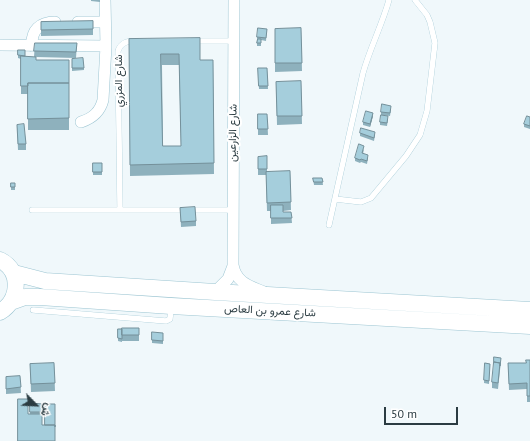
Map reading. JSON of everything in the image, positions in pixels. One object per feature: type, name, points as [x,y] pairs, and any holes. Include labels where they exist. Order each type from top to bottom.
[{"type":"main road","name":"شارع عمرو بن العاص","points":[[5,263],[44,281],[530,310]]},
{"type":"main road","points":[[3,309],[16,288],[5,263]]},
{"type":"main road","name":"شارع عمرو بن العاص","points":[[3,309],[25,297],[40,296],[172,306],[530,326]]},
{"type":"street","points":[[81,122],[89,119],[101,108],[104,89],[106,46],[105,0]]},
{"type":"street","name":"شارع الزارعين","points":[[234,0],[235,41],[232,210],[233,265],[235,274],[240,280],[270,294]]},
{"type":"street","points":[[32,46],[32,34],[36,29],[45,23],[105,22]]},
{"type":"street","points":[[0,45],[106,46]]},
{"type":"street","name":"شارع الزارعين","points":[[214,292],[228,279],[233,265]]},
{"type":"lane","points":[[329,225],[366,61],[389,0]]},
{"type":"lane","points":[[335,199],[355,202],[366,201],[371,198],[406,156],[420,136],[427,111],[435,43],[427,15],[415,0]]},
{"type":"lane","name":"شارع المزري","points":[[120,210],[118,51],[120,46],[126,42],[139,41]]},
{"type":"lane","points":[[187,41],[235,41]]},
{"type":"lane","points":[[32,210],[232,210]]},
{"type":"lane","points":[[33,310],[166,321],[170,319],[172,306]]},
{"type":"building","points":[[93,21],[93,29],[41,30],[41,22]]},
{"type":"building","points":[[258,28],[267,29],[266,38],[257,37]]},
{"type":"building","points":[[301,28],[302,63],[275,63],[275,29]]},
{"type":"building","points":[[200,38],[200,60],[213,60],[214,163],[130,165],[129,39]],"holes":[[[161,54],[179,54],[181,146],[163,146]]]},
{"type":"building","points":[[258,39],[261,39],[261,43],[257,43]]},
{"type":"building","points":[[35,43],[77,43],[76,52],[34,51]]},
{"type":"building","points":[[18,50],[25,50],[25,56],[18,55]]},
{"type":"building","points":[[21,56],[36,57],[36,60],[69,60],[69,83],[28,83],[28,86],[21,86]]},
{"type":"building","points":[[83,58],[84,68],[72,68],[72,59]]},
{"type":"building","points":[[258,68],[267,68],[268,86],[259,86]]},
{"type":"building","points":[[301,81],[302,116],[277,116],[276,82]]},
{"type":"building","points":[[28,83],[69,83],[69,118],[28,119]]},
{"type":"building","points":[[382,104],[391,106],[390,113],[381,112]]},
{"type":"building","points":[[366,111],[373,113],[370,124],[363,122]]},
{"type":"building","points":[[258,114],[267,114],[268,129],[258,129]]},
{"type":"building","points":[[381,115],[388,116],[387,123],[380,122]]},
{"type":"building","points":[[527,116],[530,117],[530,126],[524,124]]},
{"type":"building","points":[[24,124],[26,144],[18,144],[17,125]]},
{"type":"building","points":[[361,128],[375,132],[374,138],[360,133]]},
{"type":"building","points":[[359,144],[364,146],[362,153],[368,155],[367,161],[355,158]]},
{"type":"building","points":[[267,156],[267,169],[258,169],[258,157]]},
{"type":"building","points":[[93,163],[102,163],[102,172],[93,172]]},
{"type":"building","points":[[290,171],[291,202],[267,203],[266,172]]},
{"type":"building","points":[[313,178],[322,178],[323,182],[314,182]]},
{"type":"building","points":[[11,183],[15,183],[15,187],[11,187]]},
{"type":"building","points":[[271,205],[283,205],[283,212],[291,212],[292,218],[271,218]]},
{"type":"building","points":[[195,207],[196,221],[181,222],[180,208]]},
{"type":"building","points":[[122,328],[139,328],[139,335],[122,335]]},
{"type":"building","points":[[118,329],[122,329],[122,339],[118,338]]},
{"type":"building","points":[[152,332],[163,333],[163,341],[152,340]]},
{"type":"building","points":[[494,357],[501,358],[500,366],[500,363],[494,362]]},
{"type":"building","points":[[526,360],[530,360],[530,396],[527,396],[527,383],[509,384],[508,363],[526,363]]},
{"type":"building","points":[[494,362],[500,363],[498,383],[492,382]]},
{"type":"building","points":[[54,363],[55,383],[31,384],[30,364]]},
{"type":"building","points":[[485,363],[490,364],[489,381],[484,380]]},
{"type":"building","points":[[20,376],[21,387],[6,389],[6,377]]},
{"type":"building","points":[[18,399],[28,399],[28,414],[42,414],[42,425],[55,425],[55,441],[18,441]]},
{"type":"building","points":[[30,403],[42,404],[42,412],[30,412]]},
{"type":"building","points":[[45,404],[55,404],[55,425],[45,425]]}]
